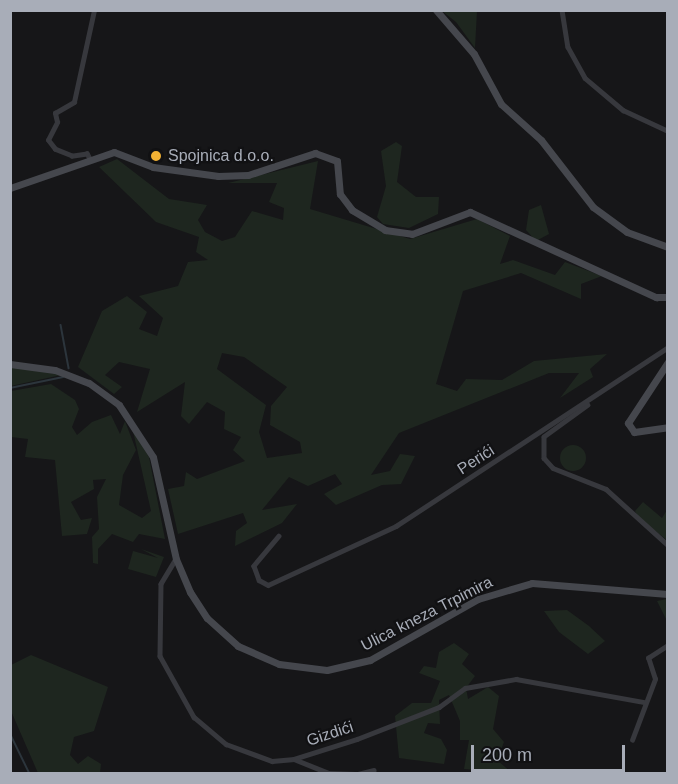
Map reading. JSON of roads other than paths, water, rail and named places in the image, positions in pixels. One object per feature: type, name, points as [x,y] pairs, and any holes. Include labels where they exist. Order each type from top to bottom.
[{"type":"street","points":[[90,160],[87,154],[72,156],[55,149],[48,140],[57,122],[55,113],[74,102],[94,10]]},
{"type":"street","points":[[436,10],[474,54],[501,104],[541,141],[592,207],[627,232],[668,247]]},
{"type":"street","points":[[562,10],[568,47],[585,78],[623,110],[668,131]]},
{"type":"street","points":[[10,188],[114,152],[153,167],[218,176],[248,175],[315,153],[331,156],[341,169],[340,194],[366,221],[385,230],[412,234],[470,212],[656,297],[668,297]]},
{"type":"street","name":"Perići","points":[[279,537],[257,557],[254,572],[268,585],[289,580],[396,526],[568,411],[597,399],[668,347]]},
{"type":"street","points":[[668,362],[628,423],[634,432],[668,427]]},
{"type":"street","points":[[10,364],[55,370],[89,383],[119,405],[153,457],[176,559]]},
{"type":"street","points":[[597,399],[544,437],[544,458],[553,468],[606,489],[668,545]]},
{"type":"street","name":"Ulica kneza Trpimira","points":[[176,559],[190,592],[207,618],[238,646],[279,664],[327,670],[370,660],[478,599],[515,586],[566,582],[668,594]]},
{"type":"street","name":"Gizdići","points":[[176,559],[161,584],[157,633],[160,656],[187,706],[226,744],[273,761],[294,759],[439,707],[465,688],[516,679],[644,702]]},
{"type":"street","points":[[632,740],[644,702],[655,679],[648,658],[668,645]]},
{"type":"street","points":[[294,759],[329,773],[356,774],[374,770]]},
{"type":"waterway","points":[[61,325],[69,368]]},
{"type":"waterway","points":[[10,388],[63,377]]},
{"type":"waterway","points":[[10,733],[30,774]]},
{"type":"place","name":"Spojnica d.o.o.","points":[[156,156]]}]
